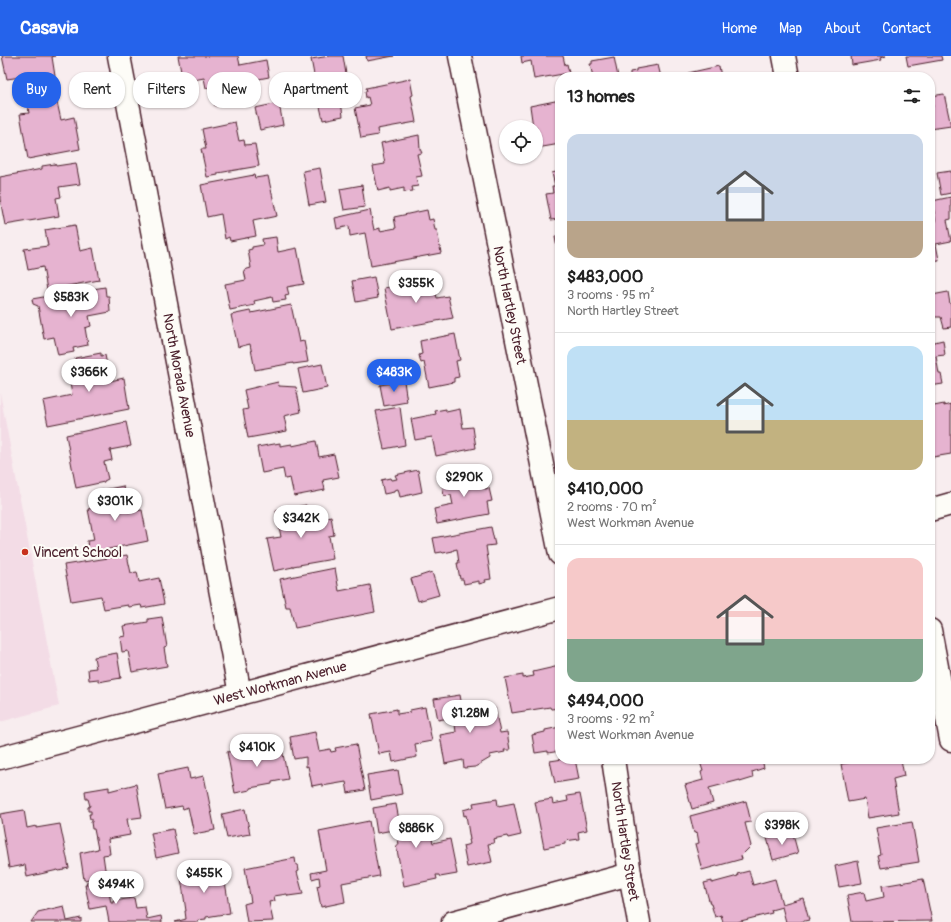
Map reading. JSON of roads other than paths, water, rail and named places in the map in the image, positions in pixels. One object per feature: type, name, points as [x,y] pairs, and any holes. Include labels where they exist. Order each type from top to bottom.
[{"type":"street","name":"North Morada Avenue","points":[[119,56],[240,694]]},
{"type":"street","name":"North Hartley Street","points":[[460,56],[555,529]]},
{"type":"street","points":[[784,56],[787,72]]},
{"type":"street","points":[[935,509],[951,504]]},
{"type":"street","name":"West Workman Avenue","points":[[0,758],[555,609]]},
{"type":"street","points":[[935,656],[951,740]]},
{"type":"street","name":"North Hartley Street","points":[[614,764],[630,874],[639,922]]},
{"type":"street","points":[[453,922],[630,874]]},
{"type":"place","name":"Vincent School","points":[[25,552]]}]
